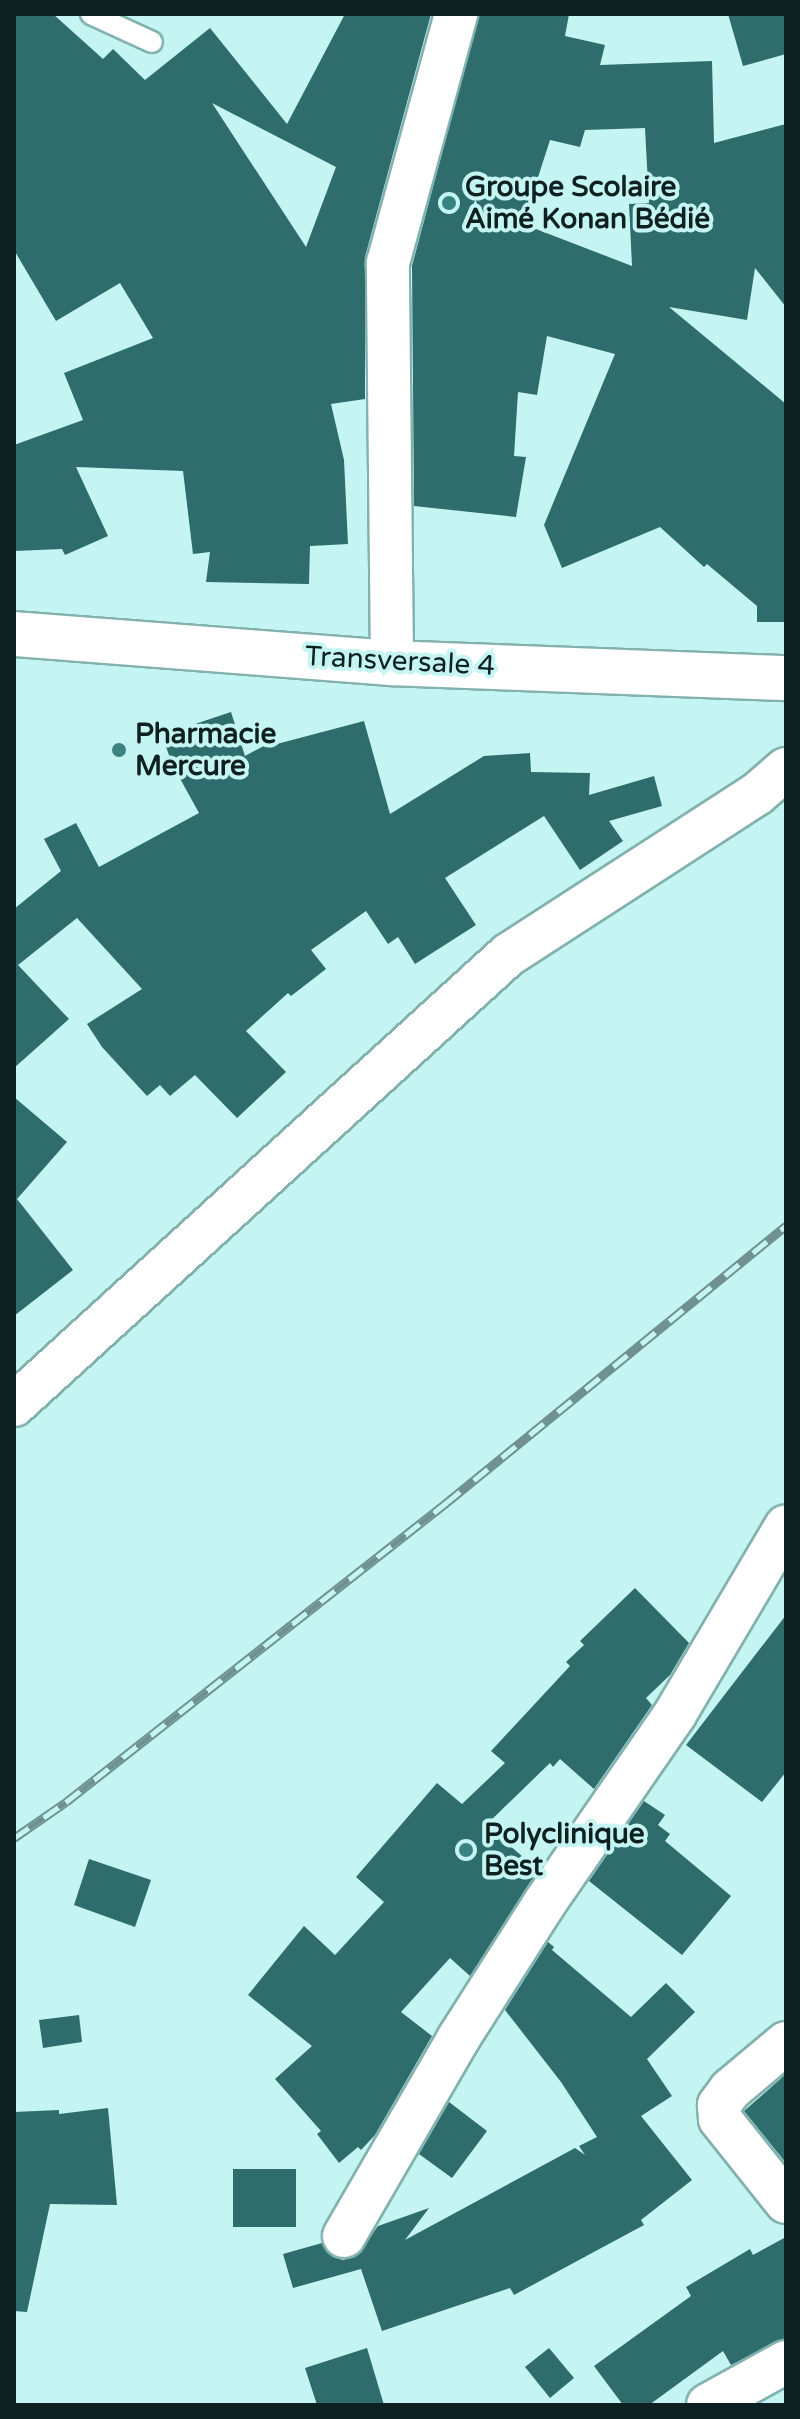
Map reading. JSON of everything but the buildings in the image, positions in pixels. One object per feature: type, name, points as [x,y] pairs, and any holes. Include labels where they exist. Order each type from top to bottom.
[{"type":"main road","name":"Transversale 4","points":[[14,634],[392,663],[786,678]]},
{"type":"street","points":[[392,663],[388,263],[456,14]]},
{"type":"street","points":[[14,1405],[508,955],[757,794],[786,769]]},
{"type":"street","points":[[344,2236],[458,2039],[544,1904],[675,1714],[786,1526]]},
{"type":"street","points":[[786,2043],[730,2090],[719,2105],[720,2119],[786,2202]]},
{"type":"street","points":[[708,2405],[786,2362]]},
{"type":"lane","points":[[91,14],[152,42]]},
{"type":"railway","points":[[14,1838],[66,1802],[446,1503],[786,1226]]},
{"type":"place","name":"Groupe Scolaire Aimé Konan Bédié","points":[[449,203]]},
{"type":"place","name":"Pharmacie Mercure","points":[[119,750]]},
{"type":"place","name":"Polyclinique Best","points":[[466,1850]]}]
